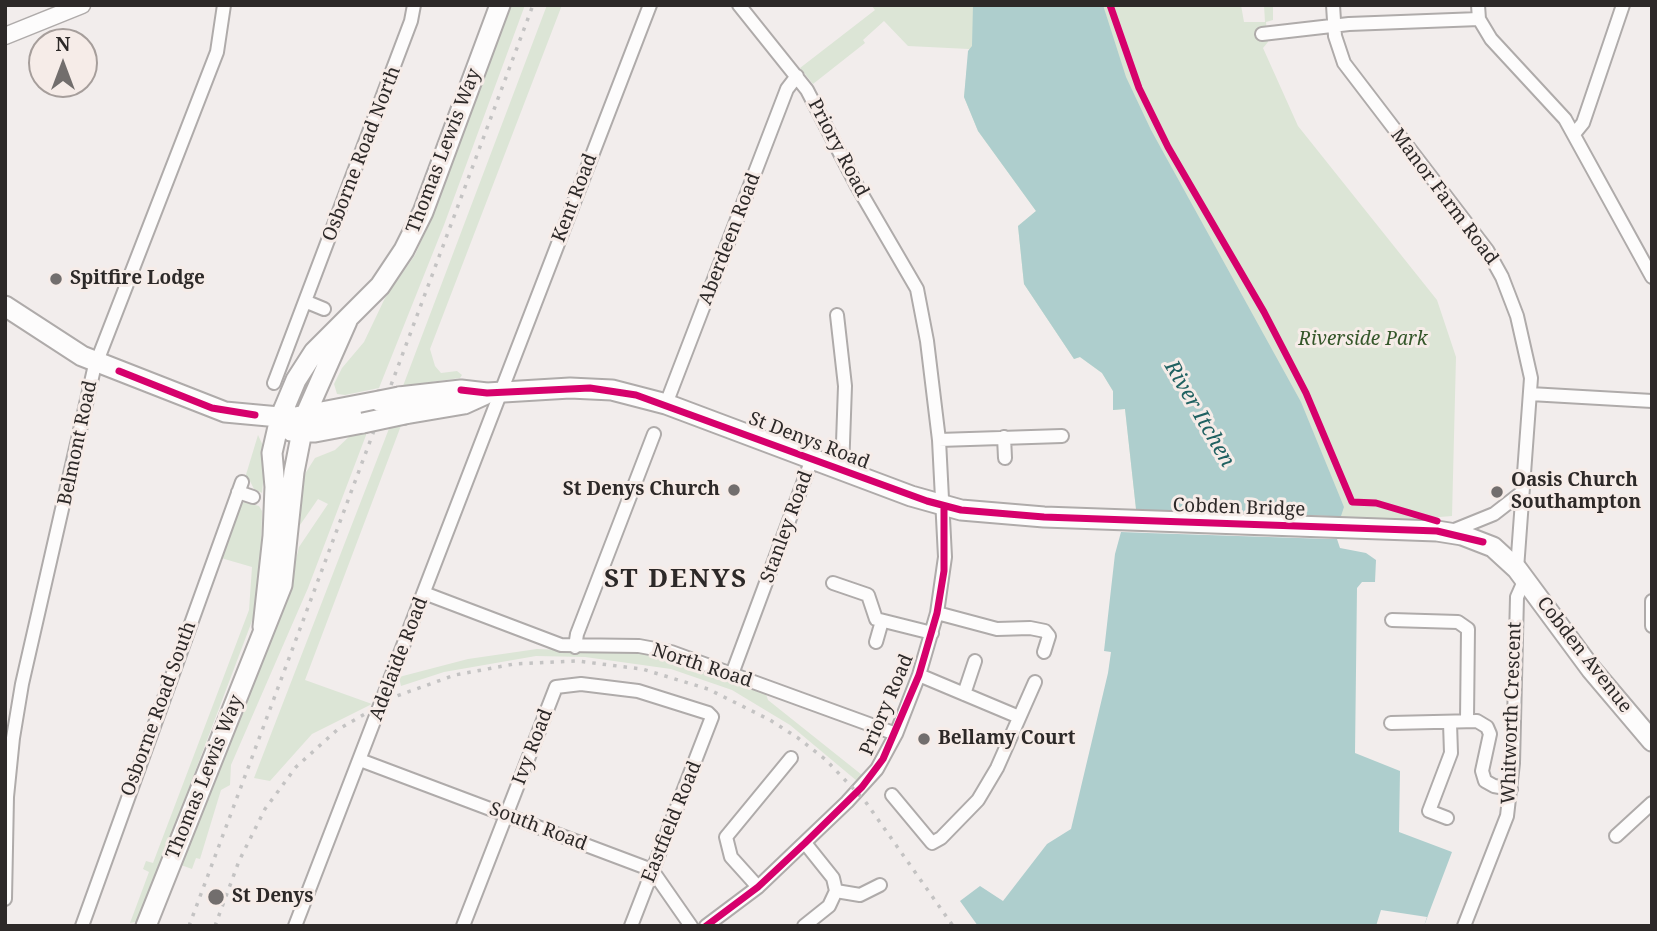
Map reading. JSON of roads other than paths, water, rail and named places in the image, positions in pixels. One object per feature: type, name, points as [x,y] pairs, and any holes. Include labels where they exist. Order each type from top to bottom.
[{"type":"main road","name":"Thomas Lewis Way","points":[[263,627],[270,572],[275,487],[290,424],[296,380],[326,336],[347,321],[393,268],[413,233],[500,5]]},
{"type":"main road","name":"St Denys Road","points":[[5,306],[62,345],[96,362],[196,402],[236,414],[290,424],[363,423],[402,406]]},
{"type":"main road","name":"Thomas Lewis Way","points":[[146,926],[282,585],[294,472],[290,424],[329,362],[347,321]]},
{"type":"main road","points":[[329,362],[326,392],[332,402],[342,409]]},
{"type":"main road","name":"St Denys Road","points":[[290,424],[379,401],[402,406],[464,404],[494,392],[590,388],[624,393],[666,404],[944,508],[1044,517],[1147,521]]},
{"type":"main road","name":"Cobden Bridge","points":[[1147,521],[1448,532]]},
{"type":"main road","name":"Cobden Avenue","points":[[1448,532],[1483,542],[1521,574],[1591,670],[1650,734]]},
{"type":"street","points":[[5,36],[82,5]]},
{"type":"street","name":"Belmont Road","points":[[5,899],[7,797],[22,684],[96,362],[217,52],[224,5]]},
{"type":"street","name":"Osborne Road North","points":[[274,383],[307,302],[411,21],[414,5]]},
{"type":"street","name":"Kent Road","points":[[494,392],[650,5]]},
{"type":"street","name":"Priory Road","points":[[706,926],[758,887],[870,778],[896,734],[919,675],[932,634],[944,571],[944,508],[939,440],[927,341],[917,289],[797,76],[739,5]]},
{"type":"street","name":"Manor Farm Road","points":[[1333,5],[1333,27],[1340,55],[1349,71],[1487,250],[1502,277],[1528,359],[1531,394],[1521,493],[1521,574]]},
{"type":"street","points":[[1478,5],[1479,19],[1491,39],[1553,103],[1574,134],[1652,277]]},
{"type":"street","points":[[1574,134],[1583,123],[1623,5]]},
{"type":"street","points":[[1262,34],[1479,19]]},
{"type":"street","name":"Aberdeen Road","points":[[666,404],[787,89],[797,76]]},
{"type":"street","points":[[307,302],[324,309]]},
{"type":"street","points":[[837,314],[845,386],[842,471]]},
{"type":"street","name":"Adelaide Road","points":[[295,926],[424,593],[494,392]]},
{"type":"street","points":[[1531,394],[1652,401]]},
{"type":"street","points":[[575,647],[576,634],[653,453],[654,434]]},
{"type":"street","points":[[939,440],[1062,436]]},
{"type":"street","points":[[1004,437],[1005,458]]},
{"type":"street","name":"Stanley Road","points":[[732,674],[812,459]]},
{"type":"street","name":"Osborne Road South","points":[[82,926],[240,487],[253,497]]},
{"type":"street","points":[[1448,532],[1494,514],[1521,493]]},
{"type":"street","name":"Whitworth Crescent","points":[[1466,925],[1499,842],[1511,789],[1517,597],[1521,574]]},
{"type":"street","points":[[833,583],[868,595],[876,619],[932,634]]},
{"type":"street","name":"North Road","points":[[424,593],[561,645],[639,646],[671,652],[896,734]]},
{"type":"street","points":[[1652,601],[1652,626]]},
{"type":"street","points":[[937,613],[997,629],[1030,628],[1045,631],[1049,636],[1044,652]]},
{"type":"street","points":[[1392,620],[1458,622],[1468,629],[1467,719]]},
{"type":"street","points":[[876,642],[882,621]]},
{"type":"street","points":[[964,694],[975,661]]},
{"type":"street","points":[[919,675],[1019,717]]},
{"type":"street","points":[[892,795],[932,843],[958,823],[978,800],[998,768],[1035,682]]},
{"type":"street","name":"Ivy Road","points":[[463,926],[556,687],[581,684],[638,691],[712,717]]},
{"type":"street","name":"Eastfield Road","points":[[631,926],[712,717]]},
{"type":"street","points":[[1391,723],[1450,723],[1467,719],[1487,727],[1490,734],[1482,771],[1485,781],[1494,786],[1511,789]]},
{"type":"street","points":[[1447,818],[1429,811],[1451,753],[1450,723]]},
{"type":"street","points":[[758,887],[731,857],[726,844],[729,831],[791,758]]},
{"type":"street","name":"South Road","points":[[360,760],[652,870]]},
{"type":"street","points":[[1616,836],[1649,808]]},
{"type":"street","points":[[749,809],[759,818]]},
{"type":"street","points":[[804,926],[829,906],[836,891],[833,878],[805,843]]},
{"type":"street","points":[[652,870],[691,926]]},
{"type":"street","points":[[836,891],[860,894],[880,885]]},
{"type":"water","name":"River Itchen","points":[[973,5],[1103,5],[1126,77],[1151,130],[1301,402],[1344,507],[1341,516],[1330,517],[1329,539],[1337,539],[1340,548],[1366,553],[1376,560],[1375,582],[1362,582],[1357,588],[1355,753],[1400,771],[1399,832],[1452,852],[1424,926],[978,926],[960,901],[980,886],[1003,901],[1047,844],[1071,829],[1108,673],[1111,652],[1104,651],[1115,554],[1121,532],[1147,533],[1148,510],[1136,509],[1125,409],[1113,410],[1113,391],[1102,373],[1080,357],[1074,359],[1024,284],[1018,226],[1036,211],[978,131],[964,97],[968,51],[972,46]]},
{"type":"railway","points":[[189,926],[533,5]]},
{"type":"railway","points":[[215,926],[239,861],[265,809],[296,767],[337,730],[394,697],[455,675],[514,664],[577,661],[642,669],[708,689],[770,720],[798,738],[826,760],[865,801],[953,926]]},
{"type":"place","name":"Spitfire Lodge","points":[[56,279]]},
{"type":"place","name":"St Denys Church","points":[[734,490]]},
{"type":"place","name":"Oasis Church Southampton","points":[[1497,492]]},
{"type":"place","name":"Bellamy Court","points":[[924,739]]},
{"type":"place","name":"St Denys","points":[[216,897]]},
{"type":"district","name":"ST DENYS","points":[[676,580]]},
{"type":"park label","name":"Riverside Park","points":[[1363,340]]}]
